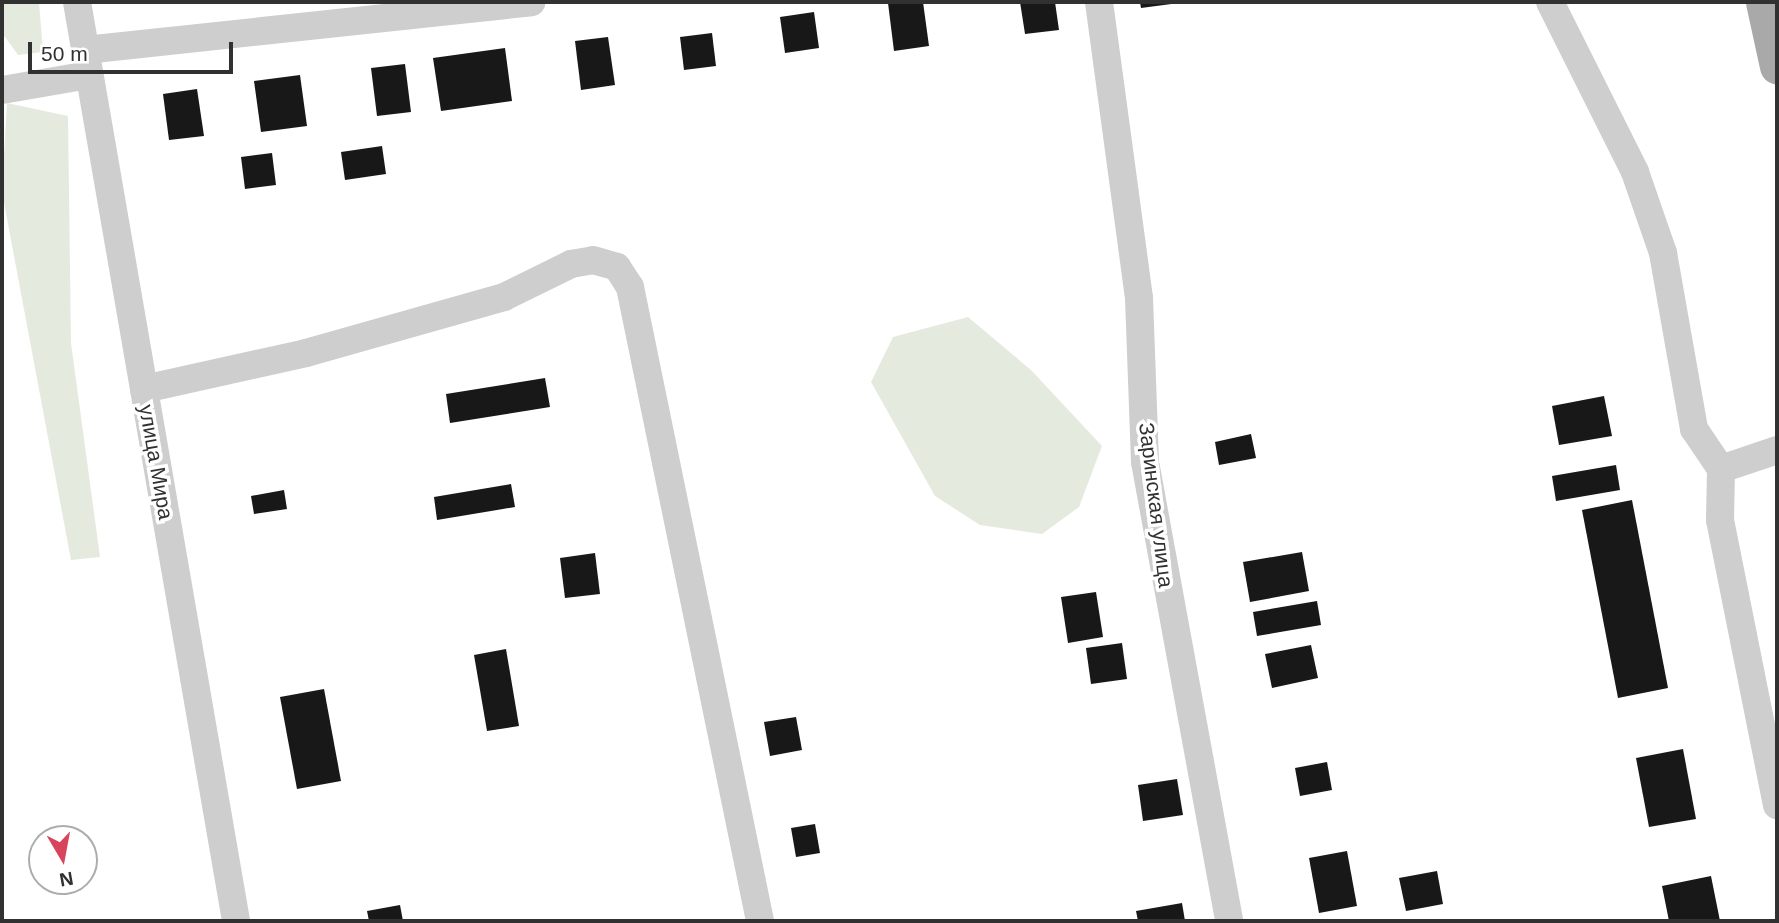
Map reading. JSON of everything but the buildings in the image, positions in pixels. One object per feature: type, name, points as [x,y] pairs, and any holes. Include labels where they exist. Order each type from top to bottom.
[{"type":"main road","points":[[1763,2],[1777,66]]},
{"type":"street","name":"улица Мира","points":[[77,2],[236,921]]},
{"type":"street","points":[[2,90],[87,62],[531,2]]},
{"type":"street","name":"Заринская улица","points":[[1099,2],[1139,298],[1145,462],[1229,921]]},
{"type":"street","points":[[1550,2],[1636,172],[1663,253],[1694,429],[1721,469],[1720,520],[1777,805]]},
{"type":"street","points":[[144,389],[306,353],[504,297],[571,264],[593,260],[617,267],[630,287],[760,921]]},
{"type":"street","points":[[1721,469],[1777,450]]},
{"type":"shaded area","points":[[2,2],[39,2],[43,52],[18,55],[2,33]]},
{"type":"shaded area","points":[[7,103],[68,116],[71,343],[100,557],[71,560],[2,192]]},
{"type":"shaded area","points":[[968,317],[1031,370],[1102,446],[1079,507],[1042,534],[980,525],[935,496],[871,382],[893,337]]}]
